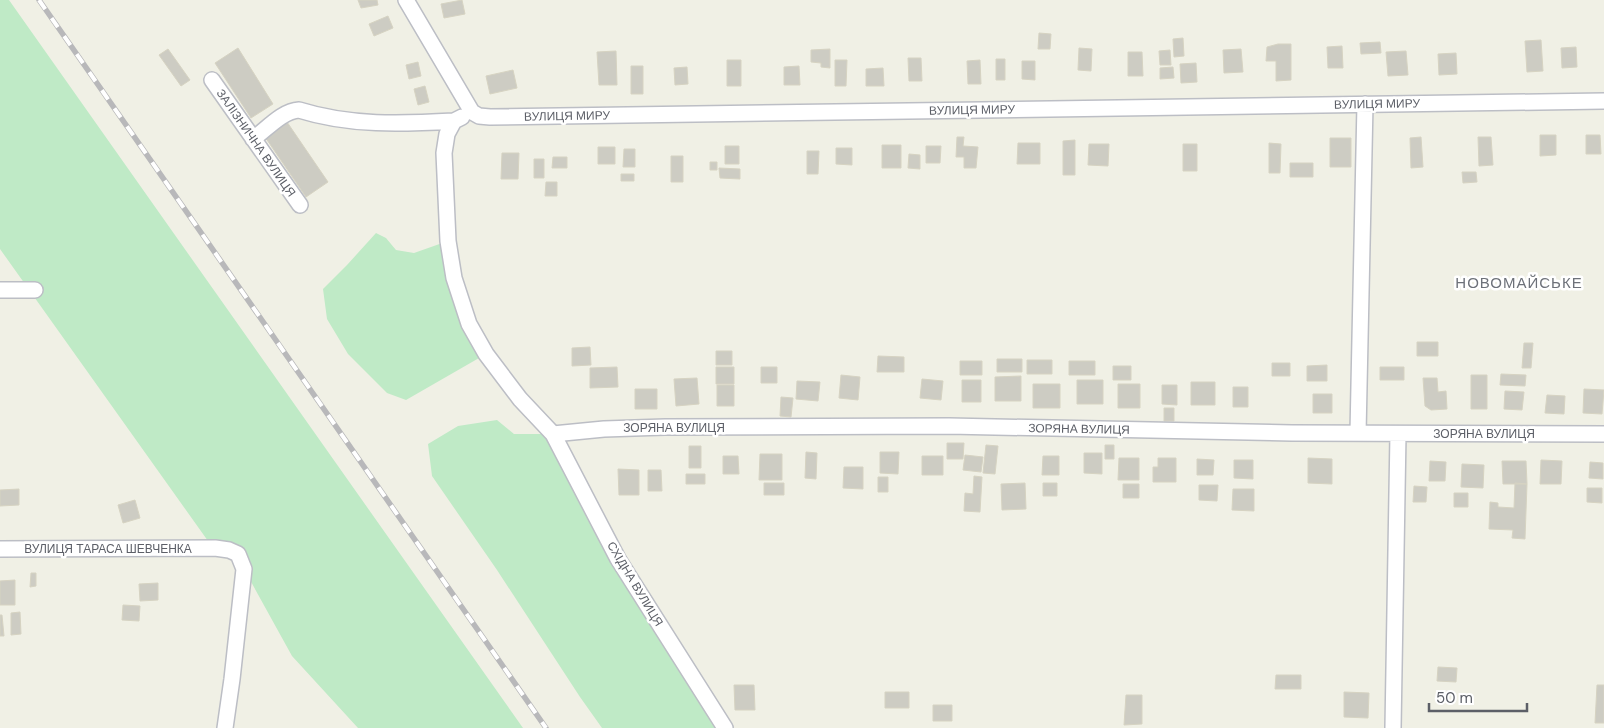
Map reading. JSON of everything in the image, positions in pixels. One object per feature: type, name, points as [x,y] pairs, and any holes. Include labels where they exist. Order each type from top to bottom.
[{"type":"street","points":[[254,139],[286,114],[300,110],[364,122],[397,124],[454,121],[472,112],[406,0]]},
{"type":"street","name":"ЗАЛІЗНИЧНА ВУЛИЦЯ","points":[[212,80],[300,205]]},
{"type":"street","name":"ВУЛИЦЯ МИРУ","points":[[472,112],[479,116],[490,117],[1604,101]]},
{"type":"street","points":[[1358,433],[1365,104]]},
{"type":"street","name":"СХІДНА ВУЛИЦЯ","points":[[454,121],[448,134],[444,153],[448,241],[454,278],[469,324],[486,354],[520,398],[553,434],[618,559],[725,728]]},
{"type":"street","points":[[0,290],[35,290]]},
{"type":"street","name":"ЗОРЯНА ВУЛИЦЯ","points":[[553,434],[604,429],[665,427],[930,426],[1398,434],[1604,434]]},
{"type":"street","points":[[1394,728],[1398,434]]},
{"type":"street","name":"ВУЛИЦЯ ТАРАСА ШЕВЧЕНКА","points":[[0,549],[216,548],[238,554],[244,569],[225,728]]},
{"type":"green space","points":[[0,0],[9,0],[523,728],[358,728],[292,656],[244,569],[238,554],[208,541],[0,249]]},
{"type":"green space","points":[[376,233],[386,238],[396,250],[414,253],[448,241],[486,354],[406,400],[387,393],[348,354],[327,319],[323,289]]},
{"type":"green space","points":[[497,420],[514,434],[553,434],[618,559],[728,728],[602,728],[432,476],[428,444],[458,426]]},
{"type":"building","points":[[358,0],[377,0],[378,5],[361,8]]},
{"type":"building","points":[[462,0],[465,14],[444,18],[441,4]]},
{"type":"building","points":[[388,16],[393,28],[374,36],[369,24]]},
{"type":"building","points":[[1039,33],[1051,34],[1050,49],[1038,49]]},
{"type":"building","points":[[1183,38],[1184,56],[1174,57],[1173,39]]},
{"type":"building","points":[[1541,40],[1543,71],[1527,72],[1525,41]]},
{"type":"building","points":[[1380,42],[1381,53],[1361,54],[1360,43]]},
{"type":"building","points":[[1278,44],[1291,44],[1291,80],[1276,81],[1276,61],[1266,61],[1267,47]]},
{"type":"building","points":[[1342,46],[1343,68],[1328,68],[1327,47]]},
{"type":"building","points":[[1576,47],[1577,67],[1562,68],[1561,48]]},
{"type":"building","points":[[238,48],[273,104],[251,118],[215,63]]},
{"type":"building","points":[[1079,48],[1092,49],[1091,71],[1078,70]]},
{"type":"building","points":[[168,49],[190,80],[181,86],[159,55]]},
{"type":"building","points":[[830,49],[830,68],[821,67],[821,63],[811,62],[811,50]]},
{"type":"building","points":[[1241,49],[1243,72],[1224,73],[1223,50]]},
{"type":"building","points":[[1170,50],[1171,65],[1160,65],[1159,51]]},
{"type":"building","points":[[616,51],[617,85],[599,85],[597,52]]},
{"type":"building","points":[[1406,51],[1408,75],[1388,76],[1386,52]]},
{"type":"building","points":[[1128,52],[1142,52],[1143,76],[1128,76]]},
{"type":"building","points":[[1456,53],[1457,74],[1439,75],[1438,54]]},
{"type":"building","points":[[908,58],[921,58],[922,81],[909,81]]},
{"type":"building","points":[[996,59],[1005,59],[1005,80],[996,80]]},
{"type":"building","points":[[727,60],[741,60],[741,86],[727,86]]},
{"type":"building","points":[[835,60],[847,60],[846,86],[835,86]]},
{"type":"building","points":[[980,60],[981,84],[968,84],[967,61]]},
{"type":"building","points":[[1022,61],[1035,61],[1035,80],[1022,79]]},
{"type":"building","points":[[418,62],[421,76],[409,79],[406,65]]},
{"type":"building","points":[[1196,63],[1197,82],[1181,83],[1180,64]]},
{"type":"building","points":[[631,66],[643,66],[643,94],[631,94]]},
{"type":"building","points":[[799,66],[800,85],[784,85],[784,67]]},
{"type":"building","points":[[687,67],[688,84],[675,85],[674,68]]},
{"type":"building","points":[[1173,67],[1174,78],[1160,79],[1160,68]]},
{"type":"building","points":[[883,68],[884,86],[866,86],[866,69]]},
{"type":"building","points":[[513,70],[517,88],[490,94],[486,76]]},
{"type":"building","points":[[425,86],[429,102],[418,105],[414,89]]},
{"type":"building","points":[[287,122],[328,182],[306,197],[265,137]]},
{"type":"building","points":[[1540,135],[1556,135],[1556,155],[1540,156]]},
{"type":"building","points":[[1586,135],[1600,135],[1601,154],[1586,154]]},
{"type":"building","points":[[957,137],[964,137],[963,146],[978,147],[976,168],[964,168],[964,157],[956,157]]},
{"type":"building","points":[[1421,137],[1423,167],[1411,168],[1410,138]]},
{"type":"building","points":[[1478,137],[1491,137],[1493,165],[1479,166]]},
{"type":"building","points":[[1330,138],[1351,138],[1351,167],[1330,167]]},
{"type":"building","points":[[1075,140],[1075,175],[1063,175],[1063,141]]},
{"type":"building","points":[[1018,143],[1040,143],[1040,164],[1017,164]]},
{"type":"building","points":[[1269,143],[1281,144],[1280,173],[1269,173]]},
{"type":"building","points":[[1089,144],[1109,144],[1108,166],[1088,165]]},
{"type":"building","points":[[1183,144],[1197,144],[1197,171],[1183,171]]},
{"type":"building","points":[[882,145],[901,145],[901,168],[882,168]]},
{"type":"building","points":[[725,146],[739,146],[739,164],[725,164]]},
{"type":"building","points":[[926,146],[941,146],[940,163],[926,163]]},
{"type":"building","points":[[598,147],[615,147],[615,164],[598,164]]},
{"type":"building","points":[[836,148],[852,148],[852,165],[836,164]]},
{"type":"building","points":[[624,149],[635,149],[635,167],[623,167]]},
{"type":"building","points":[[807,151],[819,151],[818,174],[807,174]]},
{"type":"building","points":[[502,153],[519,153],[518,179],[501,179]]},
{"type":"building","points":[[909,154],[920,155],[920,169],[908,168]]},
{"type":"building","points":[[671,156],[683,156],[683,182],[671,182]]},
{"type":"building","points":[[553,157],[567,157],[567,168],[552,168]]},
{"type":"building","points":[[534,159],[544,159],[544,178],[534,178]]},
{"type":"building","points":[[710,162],[717,162],[717,170],[710,170]]},
{"type":"building","points":[[1290,163],[1313,163],[1313,177],[1290,177]]},
{"type":"building","points":[[719,168],[740,169],[740,179],[720,178]]},
{"type":"building","points":[[1462,172],[1476,172],[1477,182],[1463,183]]},
{"type":"building","points":[[621,174],[634,174],[634,181],[621,181]]},
{"type":"building","points":[[546,182],[557,182],[557,196],[545,196]]},
{"type":"building","points":[[1417,342],[1438,342],[1438,356],[1417,356]]},
{"type":"building","points":[[1524,343],[1533,343],[1531,368],[1522,368]]},
{"type":"building","points":[[590,347],[591,365],[572,366],[572,348]]},
{"type":"building","points":[[716,351],[732,351],[732,365],[716,365]]},
{"type":"building","points":[[878,356],[904,357],[904,372],[877,372]]},
{"type":"building","points":[[997,359],[1022,359],[1022,372],[997,372]]},
{"type":"building","points":[[1027,360],[1052,360],[1052,374],[1027,374]]},
{"type":"building","points":[[960,361],[982,361],[982,375],[960,375]]},
{"type":"building","points":[[1069,361],[1095,361],[1095,375],[1069,375]]},
{"type":"building","points":[[1272,363],[1290,363],[1290,376],[1272,376]]},
{"type":"building","points":[[1327,365],[1327,381],[1307,381],[1307,366]]},
{"type":"building","points":[[1113,366],[1131,366],[1131,380],[1113,380]]},
{"type":"building","points":[[617,367],[618,387],[590,388],[590,368]]},
{"type":"building","points":[[716,367],[734,367],[734,384],[716,384]]},
{"type":"building","points":[[761,367],[777,367],[777,383],[761,383]]},
{"type":"building","points":[[1380,367],[1404,367],[1404,380],[1380,380]]},
{"type":"building","points":[[1501,374],[1526,375],[1525,386],[1500,385]]},
{"type":"building","points":[[841,375],[860,377],[858,400],[839,398]]},
{"type":"building","points":[[1471,375],[1487,375],[1487,409],[1471,409]]},
{"type":"building","points":[[1021,376],[1021,401],[995,401],[995,377]]},
{"type":"building","points":[[697,378],[699,404],[676,406],[674,379]]},
{"type":"building","points":[[1423,378],[1437,378],[1438,392],[1446,391],[1447,409],[1431,410],[1425,406]]},
{"type":"building","points":[[922,379],[943,381],[941,400],[920,398]]},
{"type":"building","points":[[962,380],[981,380],[981,402],[962,402]]},
{"type":"building","points":[[1077,380],[1103,380],[1103,404],[1077,404]]},
{"type":"building","points":[[797,381],[820,382],[818,401],[796,399]]},
{"type":"building","points":[[1191,382],[1215,382],[1215,405],[1191,405]]},
{"type":"building","points":[[1033,384],[1060,384],[1060,408],[1033,408]]},
{"type":"building","points":[[1118,384],[1140,384],[1140,408],[1118,408]]},
{"type":"building","points":[[717,385],[734,385],[734,406],[717,406]]},
{"type":"building","points":[[1162,385],[1177,385],[1177,405],[1162,404]]},
{"type":"building","points":[[1233,387],[1248,387],[1248,407],[1233,407]]},
{"type":"building","points":[[635,389],[657,389],[657,409],[635,409]]},
{"type":"building","points":[[1584,389],[1604,390],[1602,414],[1583,413]]},
{"type":"building","points":[[1505,391],[1524,392],[1522,410],[1504,409]]},
{"type":"building","points":[[1313,394],[1332,394],[1332,413],[1313,413]]},
{"type":"building","points":[[1547,395],[1565,396],[1564,414],[1545,413]]},
{"type":"building","points":[[781,397],[793,398],[791,417],[780,416]]},
{"type":"building","points":[[1164,408],[1174,408],[1174,421],[1164,421]]},
{"type":"building","points":[[947,443],[964,443],[963,459],[947,459]]},
{"type":"building","points":[[986,445],[998,446],[995,474],[983,473]]},
{"type":"building","points":[[1105,445],[1114,445],[1114,459],[1105,459]]},
{"type":"building","points":[[689,446],[701,446],[701,468],[689,468]]},
{"type":"building","points":[[806,452],[817,453],[816,479],[805,478]]},
{"type":"building","points":[[880,452],[899,452],[898,474],[880,473]]},
{"type":"building","points":[[1084,453],[1102,453],[1102,474],[1084,473]]},
{"type":"building","points":[[760,454],[782,454],[782,480],[759,480]]},
{"type":"building","points":[[965,455],[983,457],[981,472],[963,470]]},
{"type":"building","points":[[723,456],[738,456],[739,474],[723,474]]},
{"type":"building","points":[[922,456],[943,456],[943,475],[922,475]]},
{"type":"building","points":[[1043,456],[1059,456],[1059,475],[1042,475]]},
{"type":"building","points":[[1119,458],[1139,458],[1139,480],[1118,480]]},
{"type":"building","points":[[1158,458],[1176,458],[1176,482],[1153,482],[1153,467],[1158,467]]},
{"type":"building","points":[[1308,458],[1332,459],[1332,484],[1308,483]]},
{"type":"building","points":[[1197,459],[1214,460],[1213,475],[1197,475]]},
{"type":"building","points":[[1234,460],[1253,460],[1253,479],[1234,478]]},
{"type":"building","points":[[1541,460],[1562,461],[1561,484],[1540,484]]},
{"type":"building","points":[[1430,461],[1446,462],[1445,481],[1429,481]]},
{"type":"building","points":[[1502,461],[1526,461],[1527,484],[1503,484]]},
{"type":"building","points":[[1590,462],[1603,463],[1603,479],[1589,478]]},
{"type":"building","points":[[1462,464],[1484,465],[1483,488],[1461,487]]},
{"type":"building","points":[[844,467],[863,467],[863,489],[843,488]]},
{"type":"building","points":[[618,469],[639,470],[639,495],[619,495]]},
{"type":"building","points":[[648,470],[661,470],[662,491],[648,491]]},
{"type":"building","points":[[686,474],[705,474],[705,484],[686,484]]},
{"type":"building","points":[[974,476],[982,477],[980,512],[964,511],[965,493],[973,494]]},
{"type":"building","points":[[878,477],[888,477],[888,492],[878,492]]},
{"type":"building","points":[[764,483],[784,483],[784,495],[764,495]]},
{"type":"building","points":[[1025,483],[1026,509],[1002,510],[1001,484]]},
{"type":"building","points":[[1043,483],[1057,483],[1057,496],[1043,496]]},
{"type":"building","points":[[1515,483],[1527,484],[1525,539],[1512,538],[1513,530],[1489,529],[1490,502],[1498,503],[1498,507],[1514,508]]},
{"type":"building","points":[[1123,484],[1139,484],[1139,498],[1123,498]]},
{"type":"building","points":[[1199,485],[1218,485],[1217,501],[1199,500]]},
{"type":"building","points":[[1414,486],[1427,487],[1426,502],[1413,502]]},
{"type":"building","points":[[1587,488],[1602,488],[1602,503],[1587,502]]},
{"type":"building","points":[[19,489],[19,505],[0,506],[0,490]]},
{"type":"building","points":[[1233,489],[1254,489],[1254,511],[1232,510]]},
{"type":"building","points":[[1454,493],[1468,493],[1468,507],[1454,507]]},
{"type":"building","points":[[135,500],[140,518],[123,523],[118,505]]},
{"type":"building","points":[[31,573],[36,573],[36,586],[30,587]]},
{"type":"building","points":[[15,580],[15,605],[0,605],[0,581]]},
{"type":"building","points":[[158,583],[158,600],[140,601],[139,584]]},
{"type":"building","points":[[123,605],[140,606],[139,621],[122,620]]},
{"type":"building","points":[[20,612],[21,634],[11,635],[11,613]]},
{"type":"building","points":[[0,615],[2,615],[4,636],[0,636]]},
{"type":"building","points":[[1438,667],[1457,668],[1456,682],[1437,681]]},
{"type":"building","points":[[1276,675],[1301,675],[1301,689],[1275,689]]},
{"type":"building","points":[[734,685],[754,685],[755,710],[735,710]]},
{"type":"building","points":[[1597,685],[1604,685],[1604,723],[1595,723]]},
{"type":"building","points":[[885,692],[909,692],[909,708],[885,708]]},
{"type":"building","points":[[1344,692],[1369,693],[1368,718],[1344,717]]},
{"type":"building","points":[[1126,695],[1142,695],[1142,724],[1124,725]]},
{"type":"building","points":[[933,705],[952,705],[952,721],[933,721]]},
{"type":"railway","points":[[39,0],[546,728]]},
{"type":"district","name":"НОВОМАЙСЬКЕ","points":[[1519,283]]}]
